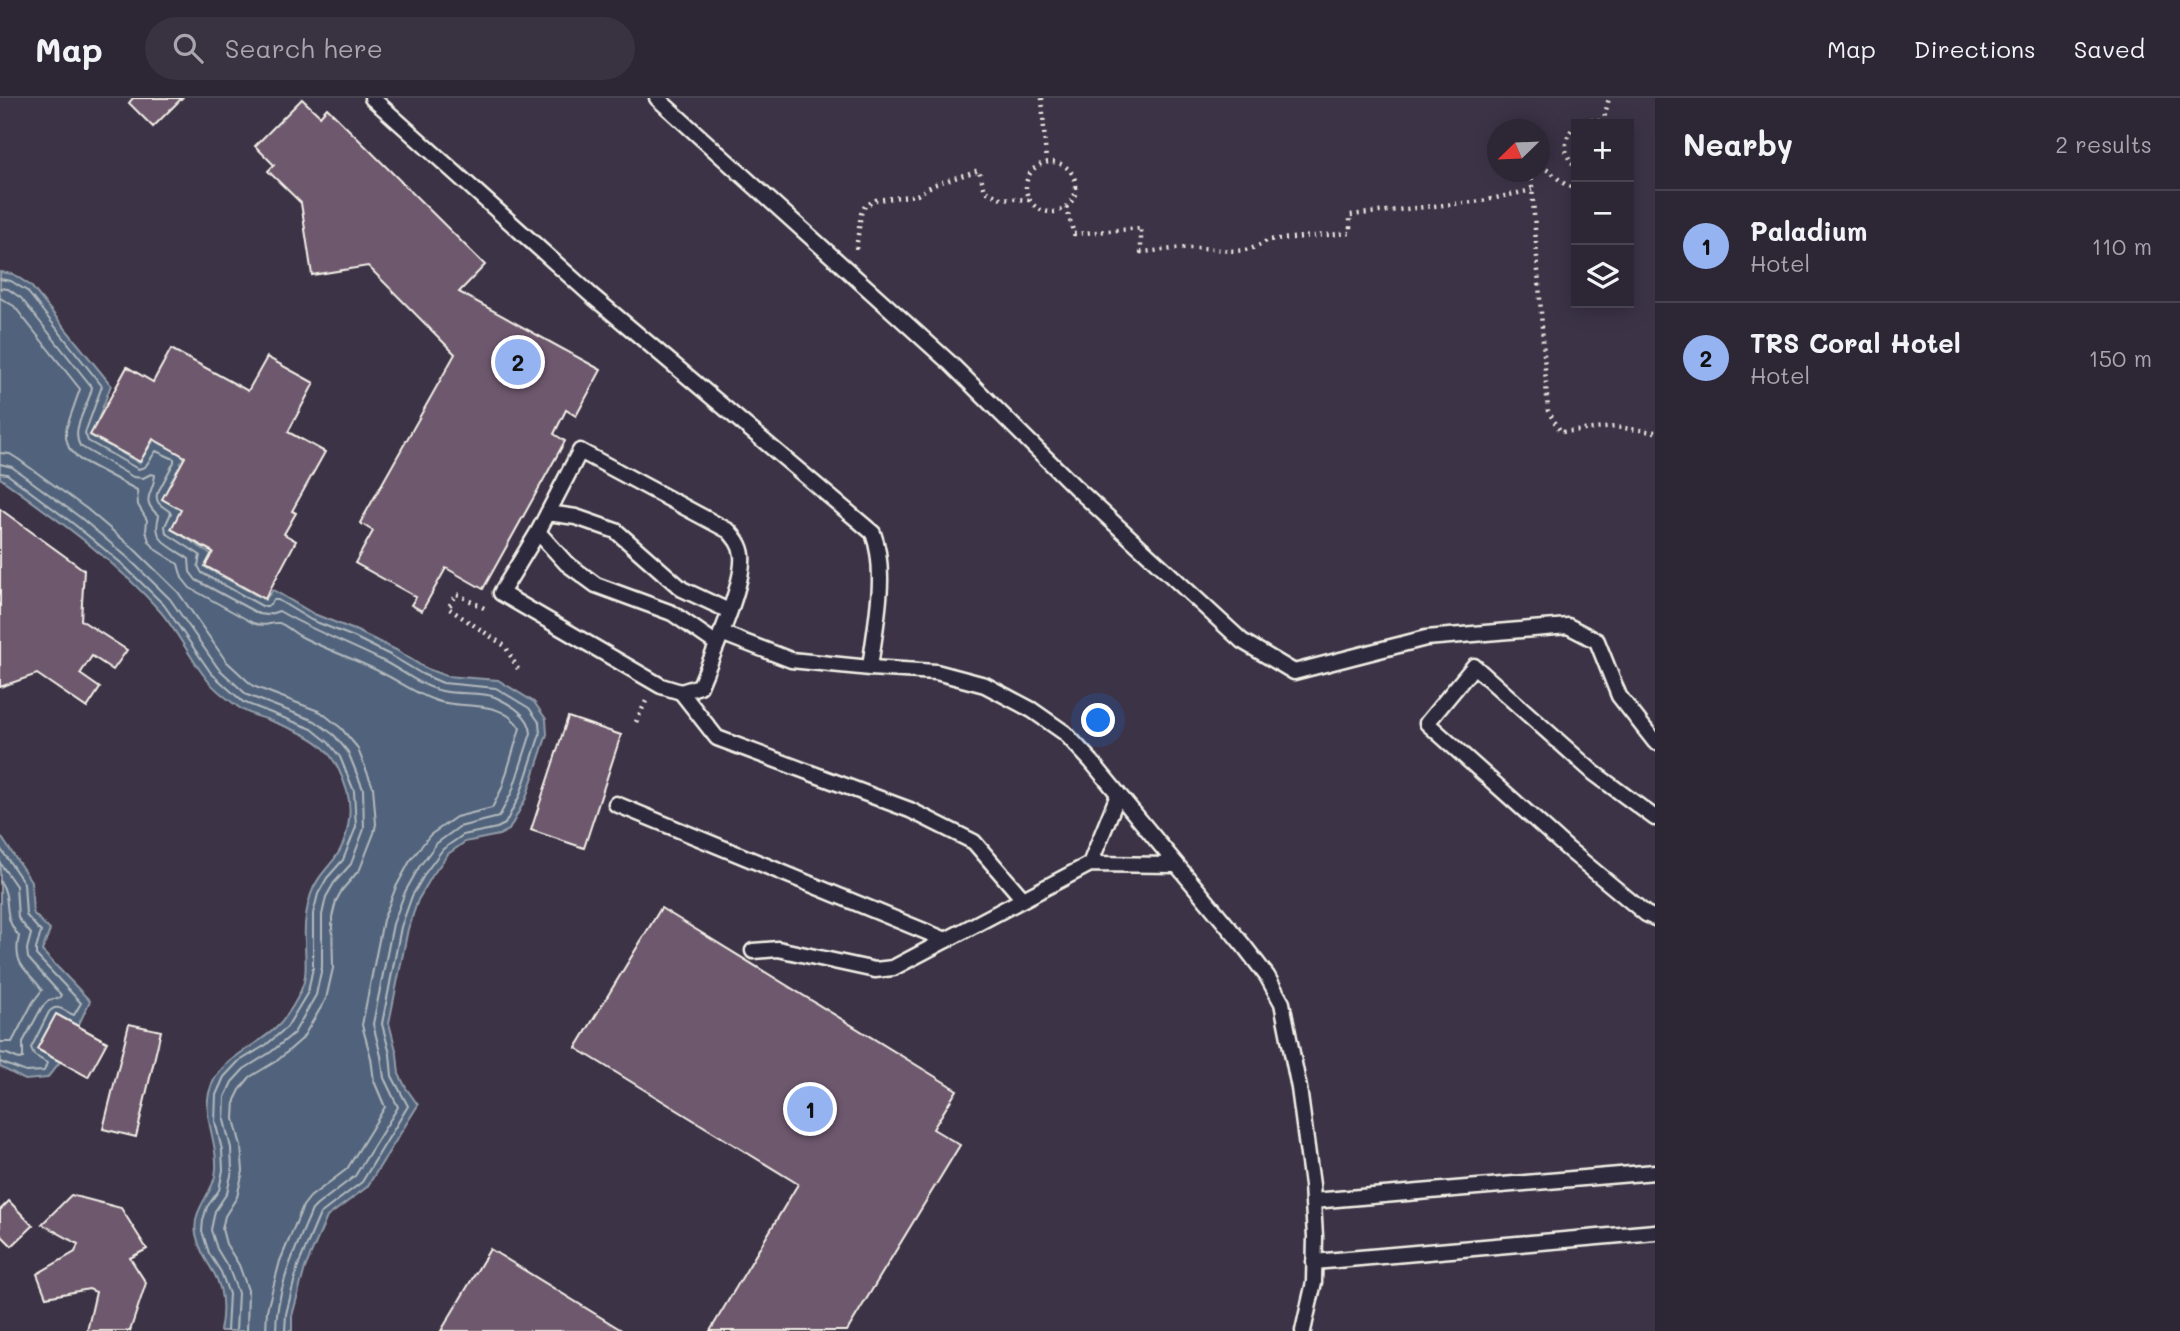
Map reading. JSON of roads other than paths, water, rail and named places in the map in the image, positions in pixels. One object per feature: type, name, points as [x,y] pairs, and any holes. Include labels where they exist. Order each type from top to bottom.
[{"type":"lane","points":[[372,98],[591,295],[873,533],[879,549],[880,568],[870,668]]},
{"type":"lane","points":[[657,98],[950,363],[1075,487],[1242,641],[1294,672],[1426,638],[1568,626],[1597,641],[1619,696],[1655,742]]},
{"type":"lane","points":[[580,451],[729,531],[738,542],[742,556],[738,586],[700,686],[681,692],[661,686],[501,593],[548,513],[580,451]]},
{"type":"lane","points":[[548,513],[576,517],[616,531],[682,589],[729,611]]},
{"type":"lane","points":[[538,531],[566,563],[596,585],[672,613],[719,638],[791,660],[936,672],[985,685],[1032,710],[1065,733],[1244,946],[1267,976],[1282,1003],[1299,1088],[1313,1202],[1314,1282],[1303,1331]]},
{"type":"lane","points":[[1655,818],[1594,773],[1474,666],[1427,723],[1569,850],[1646,914],[1655,918]]},
{"type":"lane","points":[[681,692],[717,738],[910,810],[974,842],[1023,899]]},
{"type":"lane","points":[[1090,864],[1118,795]]},
{"type":"lane","points":[[616,804],[946,940]]},
{"type":"lane","points":[[753,951],[778,949],[875,970],[893,968],[1090,864],[1175,865]]},
{"type":"lane","points":[[1313,1202],[1655,1172]]},
{"type":"lane","points":[[1314,1262],[1655,1232]]},
{"type":"water","points":[[0,272],[13,274],[31,286],[111,385],[92,436],[139,463],[154,440],[185,456],[163,499],[183,510],[172,529],[211,554],[205,567],[265,600],[273,590],[314,614],[396,650],[425,668],[446,676],[498,680],[534,702],[546,719],[547,734],[526,798],[509,830],[499,835],[465,842],[448,854],[418,900],[408,929],[389,1023],[399,1074],[418,1105],[367,1187],[327,1217],[305,1268],[292,1316],[292,1331],[220,1331],[220,1287],[199,1245],[195,1225],[215,1178],[216,1169],[208,1112],[209,1093],[221,1070],[272,1032],[281,1023],[299,994],[305,972],[308,906],[316,884],[339,851],[346,835],[349,817],[347,791],[341,774],[326,751],[307,736],[247,712],[224,696],[205,677],[165,618],[141,591],[83,539],[0,478]]},
{"type":"water","points":[[0,835],[31,881],[33,913],[50,930],[42,951],[90,1001],[78,1026],[56,1014],[37,1049],[60,1062],[47,1078],[25,1080],[0,1067]]},
{"type":"place","name":"TRS Coral Hotel","points":[[518,362]]},
{"type":"place","name":"Paladium","points":[[810,1109]]}]
